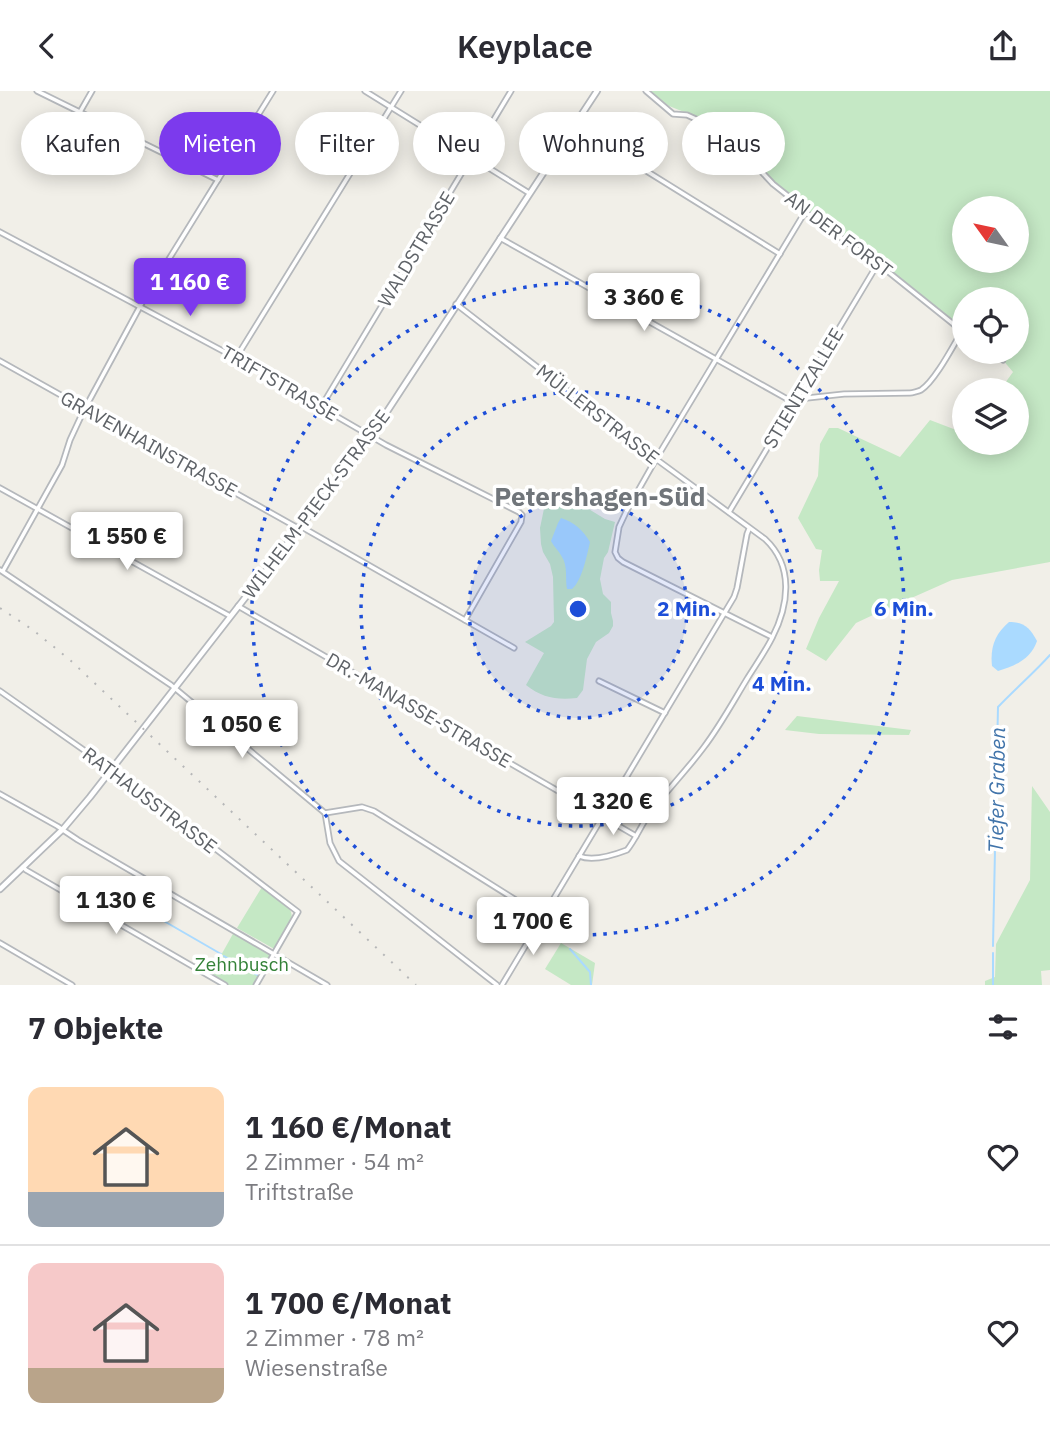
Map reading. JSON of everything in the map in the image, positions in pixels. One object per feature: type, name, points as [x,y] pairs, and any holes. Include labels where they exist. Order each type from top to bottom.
[{"type":"street","points":[[37,91],[80,112],[92,91]]},
{"type":"street","points":[[273,91],[140,306],[85,408],[62,465],[1,570],[175,688],[325,813],[330,843],[339,861],[500,985],[723,614],[737,588],[749,529]]},
{"type":"street","points":[[365,91],[413,121]]},
{"type":"street","points":[[236,358],[401,91]]},
{"type":"street","name":"WALDSTRASSE","points":[[498,112],[511,91]]},
{"type":"street","name":"WILHELM-PIECK-STRASSE","points":[[583,112],[597,91]]},
{"type":"street","name":"AN DER FORST","points":[[646,91],[673,114],[687,115],[698,120],[758,168],[805,212],[952,322]]},
{"type":"street","points":[[145,144],[218,180]]},
{"type":"street","name":"WALDSTRASSE","points":[[321,407],[460,175]]},
{"type":"street","points":[[500,175],[529,193]]},
{"type":"street","name":"WILHELM-PIECK-STRASSE","points":[[0,889],[63,829],[371,436],[541,175]]},
{"type":"street","points":[[654,175],[780,254]]},
{"type":"street","points":[[579,856],[590,859],[627,850],[649,815],[705,746],[773,638],[618,558],[615,551],[619,527],[656,459],[805,212]]},
{"type":"street","name":"TRIFTSTRASSE","points":[[0,232],[236,358],[371,436],[519,512],[522,516],[520,522],[465,620]]},
{"type":"street","points":[[500,239],[789,400],[844,394],[921,391],[952,349]]},
{"type":"street","name":"STIENITZALLEE","points":[[729,512],[877,264]]},
{"type":"street","name":"MÜLLERSTRASSE","points":[[456,305],[774,548],[780,557],[786,583],[781,615],[773,638]]},
{"type":"street","name":"GRAVENHAINSTRASSE","points":[[0,361],[514,648]]},
{"type":"street","points":[[0,488],[230,616]]},
{"type":"street","name":"DR.-MANASSE-STRASSE","points":[[238,606],[636,836]]},
{"type":"street","points":[[599,681],[665,713]]},
{"type":"street","name":"RATHAUSSTRASSE","points":[[0,691],[112,769],[298,912],[274,954]]},
{"type":"street","points":[[0,794],[327,985]]},
{"type":"street","points":[[325,813],[362,807],[374,811],[543,917]]},
{"type":"street","points":[[23,867],[225,985]]},
{"type":"street","points":[[0,943],[72,985]]},
{"type":"street","points":[[256,985],[274,954]]},
{"type":"green space","points":[[649,91],[1050,91],[1050,562],[952,580],[856,623],[826,661],[806,649],[839,581],[820,581],[822,550],[816,549],[798,518],[818,476],[820,444],[829,428],[838,428],[900,457],[930,420],[952,428],[952,455],[1029,455],[1029,378],[1009,378],[1013,372],[1006,364],[1029,364],[1029,287],[952,287],[952,320],[812,214],[766,175],[785,175],[785,112],[684,112],[669,106]]},
{"type":"green space","points":[[559,496],[567,502],[574,500],[615,522],[600,579],[603,594],[611,602],[613,626],[609,633],[596,642],[587,659],[583,690],[577,698],[550,697],[526,685],[544,653],[525,642],[554,622],[553,577],[543,552],[540,528],[546,499]]},
{"type":"green space","points":[[797,716],[911,730],[909,735],[819,734],[785,730]]},
{"type":"green space","points":[[1032,786],[1050,812],[1050,970],[1041,971],[1042,985],[985,985],[985,981],[995,977],[996,944],[1030,880]]},
{"type":"green space","name":"Zehnbusch","points":[[262,887],[283,902],[292,914],[276,950],[237,928]]},
{"type":"green space","name":"Zehnbusch","points":[[234,932],[272,954],[255,985],[228,985],[210,975]]},
{"type":"green space","points":[[561,943],[595,963],[592,985],[571,985],[545,969]]},
{"type":"water","points":[[561,518],[578,527],[590,542],[581,574],[572,589],[567,589],[564,561],[551,541]]},
{"type":"water","points":[[1009,622],[1026,627],[1037,641],[1031,653],[1022,661],[998,671],[992,666],[993,647],[1000,631]]},
{"type":"waterway","name":"Tiefer Graben","points":[[993,946],[998,707],[1050,655]]},
{"type":"waterway","points":[[131,902],[221,954]]},
{"type":"waterway","points":[[570,949],[590,972],[591,985]]},
{"type":"waterway","name":"Tiefer Graben","points":[[993,953],[993,985]]},
{"type":"waterway","points":[[224,956],[259,976]]},
{"type":"railway","points":[[0,608],[70,660],[416,985]]},
{"type":"district","name":"Petershagen-Süd","points":[[600,496]]}]
